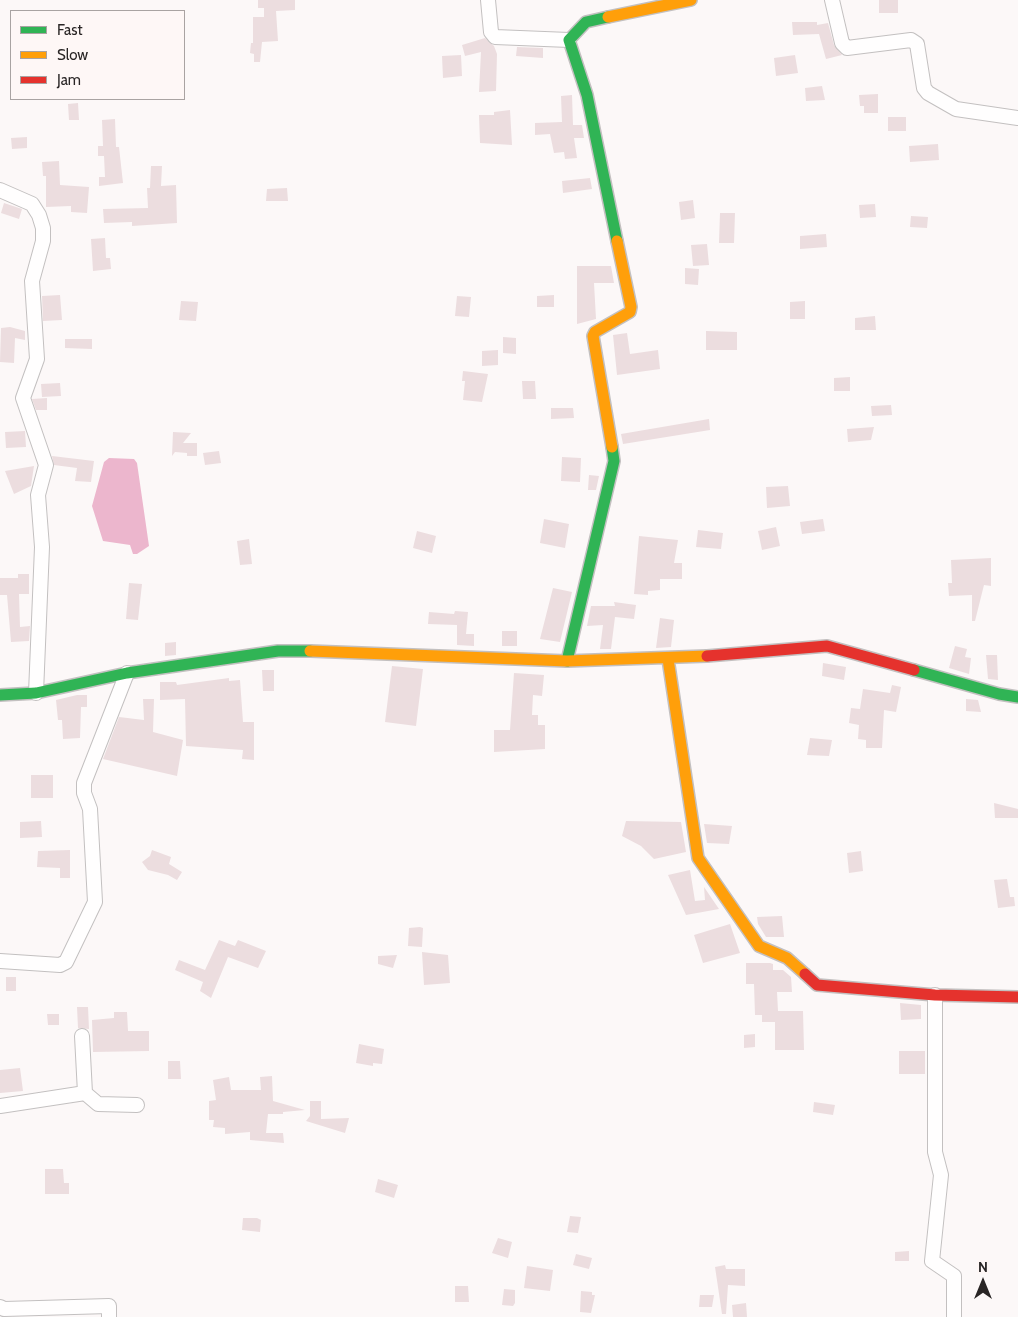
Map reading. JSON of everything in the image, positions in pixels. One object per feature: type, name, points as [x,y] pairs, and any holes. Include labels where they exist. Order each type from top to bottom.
[{"type":"street","points":[[488,0],[491,32],[495,37],[569,40],[586,22],[691,0]]},
{"type":"street","points":[[832,0],[842,43],[846,48],[909,39],[917,44],[924,88],[928,92],[956,109],[1018,118]]},
{"type":"street","points":[[567,661],[614,461],[593,336],[595,332],[630,312],[631,307],[588,95],[569,40]]},
{"type":"street","points":[[0,190],[32,204],[39,215],[43,228],[43,241],[32,281],[37,359],[23,398],[46,465],[38,494],[42,547],[36,693]]},
{"type":"street","points":[[0,694],[36,693],[127,673],[278,651],[325,651],[567,661],[668,659],[827,646],[999,694],[1018,697]]},
{"type":"street","points":[[668,659],[698,858],[758,946],[787,958],[817,985],[935,995],[1018,997]]},
{"type":"street","points":[[0,961],[60,965],[66,962],[95,902],[90,809],[84,793],[84,783],[127,673]]},
{"type":"street","points":[[935,995],[935,1152],[941,1175],[932,1261],[954,1276],[954,1317]]},
{"type":"street","points":[[82,1036],[85,1094]]},
{"type":"street","points":[[0,1106],[85,1094],[98,1104],[137,1105]]},
{"type":"street","points":[[0,1307],[4,1309],[109,1306],[109,1317]]},
{"type":"shaded area","points":[[109,458],[134,459],[137,463],[149,546],[137,554],[133,554],[130,545],[103,541],[92,506],[104,462]]},
{"type":"building","points":[[258,0],[295,0],[295,10],[276,11],[278,41],[262,42],[260,62],[254,62],[254,54],[250,53],[251,43],[253,43],[253,17],[264,17],[264,8],[258,8]]},
{"type":"building","points":[[879,0],[898,0],[898,13],[879,13]]},
{"type":"building","points":[[792,22],[817,22],[817,25],[828,23],[834,45],[842,55],[826,59],[819,34],[793,35]]},
{"type":"building","points":[[485,38],[494,46],[497,54],[496,91],[479,92],[481,52],[465,56],[462,45]]},
{"type":"building","points":[[517,47],[543,48],[543,58],[516,56]]},
{"type":"building","points":[[461,55],[462,76],[443,78],[442,56]]},
{"type":"building","points":[[795,55],[798,73],[776,76],[774,58]]},
{"type":"building","points":[[822,86],[825,100],[806,101],[805,88]]},
{"type":"building","points":[[878,94],[878,113],[864,113],[864,106],[860,106],[859,95]]},
{"type":"building","points":[[572,95],[573,125],[582,125],[584,138],[574,138],[577,158],[565,159],[564,152],[554,153],[550,134],[535,135],[535,123],[562,122],[561,96]]},
{"type":"building","points":[[78,103],[79,120],[69,120],[68,104]]},
{"type":"building","points":[[510,110],[512,145],[480,143],[479,115],[494,115],[494,112]]},
{"type":"building","points":[[888,117],[906,117],[906,131],[888,131]]},
{"type":"building","points":[[115,119],[116,147],[119,147],[123,183],[99,186],[99,177],[105,177],[104,156],[98,156],[98,146],[103,146],[102,120]]},
{"type":"building","points":[[27,137],[27,148],[12,149],[11,138]]},
{"type":"building","points":[[938,144],[939,160],[910,162],[909,146]]},
{"type":"building","points":[[59,161],[60,185],[89,187],[87,213],[71,212],[71,206],[46,207],[46,176],[43,176],[42,162]]},
{"type":"building","points":[[151,166],[162,166],[161,186],[176,185],[177,223],[132,226],[132,222],[104,223],[103,209],[148,208],[147,188],[150,188]]},
{"type":"building","points":[[590,178],[592,189],[563,193],[562,181]]},
{"type":"building","points":[[287,188],[288,201],[266,201],[267,189]]},
{"type":"building","points":[[693,200],[695,218],[681,220],[679,202]]},
{"type":"building","points":[[4,203],[22,209],[19,219],[1,213]]},
{"type":"building","points":[[875,204],[876,217],[860,218],[859,205]]},
{"type":"building","points":[[720,213],[735,213],[734,243],[719,243]]},
{"type":"building","points":[[911,216],[928,217],[927,228],[910,227]]},
{"type":"building","points":[[826,234],[827,247],[800,249],[800,236]]},
{"type":"building","points":[[105,238],[106,258],[110,258],[111,269],[93,271],[91,239]]},
{"type":"building","points":[[707,244],[709,265],[693,266],[691,245]]},
{"type":"building","points":[[577,266],[611,266],[614,283],[594,283],[596,319],[577,324]]},
{"type":"building","points":[[685,268],[699,269],[698,285],[685,284]]},
{"type":"building","points":[[60,295],[62,320],[43,321],[42,296]]},
{"type":"building","points":[[554,295],[554,307],[537,307],[537,296]]},
{"type":"building","points":[[457,296],[471,297],[469,317],[455,316]]},
{"type":"building","points":[[181,301],[198,302],[196,321],[179,320]]},
{"type":"building","points":[[805,301],[805,319],[790,319],[790,302]]},
{"type":"building","points":[[875,316],[876,330],[855,330],[855,318]]},
{"type":"building","points":[[10,327],[25,331],[25,340],[15,338],[14,363],[0,362],[1,328]]},
{"type":"building","points":[[706,331],[737,332],[737,350],[706,350]]},
{"type":"building","points":[[627,333],[630,354],[658,350],[660,369],[617,375],[613,335]]},
{"type":"building","points":[[503,337],[516,338],[516,354],[503,353]]},
{"type":"building","points":[[65,339],[92,339],[92,349],[65,348]]},
{"type":"building","points":[[498,350],[498,365],[482,366],[482,351]]},
{"type":"building","points":[[463,371],[488,374],[482,402],[463,400],[465,381],[462,381]]},
{"type":"building","points":[[850,377],[850,391],[834,391],[834,378]]},
{"type":"building","points":[[522,381],[535,381],[536,399],[523,399]]},
{"type":"building","points":[[60,383],[61,396],[42,397],[41,384]]},
{"type":"building","points":[[47,398],[47,410],[36,410],[32,399]]},
{"type":"building","points":[[891,405],[892,415],[872,416],[871,406]]},
{"type":"building","points":[[551,408],[573,408],[574,418],[551,419]]},
{"type":"building","points":[[709,419],[710,430],[623,444],[621,434]]},
{"type":"building","points":[[874,427],[871,440],[848,442],[847,429]]},
{"type":"building","points":[[25,431],[26,447],[6,448],[5,432]]},
{"type":"building","points":[[173,432],[191,433],[183,443],[197,443],[197,456],[187,456],[187,453],[175,452],[172,456]]},
{"type":"building","points":[[219,451],[221,463],[205,465],[203,453]]},
{"type":"building","points":[[52,456],[94,461],[91,482],[75,481],[77,468],[54,465]]},
{"type":"building","points":[[562,457],[581,458],[580,482],[561,481]]},
{"type":"building","points":[[34,466],[31,486],[14,494],[5,471]]},
{"type":"building","points":[[589,475],[599,476],[596,490],[588,490]]},
{"type":"building","points":[[788,486],[790,506],[767,508],[766,487]]},
{"type":"building","points":[[544,519],[569,524],[565,548],[540,543]]},
{"type":"building","points":[[823,519],[825,531],[802,534],[800,522]]},
{"type":"building","points":[[776,527],[780,546],[762,550],[758,531]]},
{"type":"building","points":[[698,530],[723,533],[721,549],[696,547]]},
{"type":"building","points":[[417,531],[436,536],[432,553],[413,548]]},
{"type":"building","points":[[639,536],[678,540],[674,563],[682,563],[682,579],[660,579],[660,590],[648,591],[648,595],[634,594]]},
{"type":"building","points":[[249,539],[252,564],[240,565],[237,541]]},
{"type":"building","points":[[991,558],[991,586],[984,585],[975,621],[972,621],[972,595],[949,596],[948,583],[952,583],[951,560]]},
{"type":"building","points":[[18,574],[29,574],[29,594],[19,594],[20,627],[30,626],[29,641],[11,642],[7,595],[0,595],[0,578],[18,578]]},
{"type":"building","points":[[129,583],[142,584],[138,620],[126,619]]},
{"type":"building","points":[[553,588],[572,592],[560,642],[540,639]]},
{"type":"building","points":[[614,602],[636,605],[634,619],[615,617],[611,649],[600,649],[603,625],[587,626],[591,606],[615,606]]},
{"type":"building","points":[[455,611],[468,612],[466,634],[474,634],[474,646],[457,645],[457,625],[428,624],[429,612],[454,614]]},
{"type":"building","points":[[660,618],[674,620],[671,647],[656,648]]},
{"type":"building","points":[[502,631],[517,631],[517,646],[502,646]]},
{"type":"building","points":[[176,642],[176,655],[165,656],[165,643]]},
{"type":"building","points":[[955,646],[967,649],[965,657],[971,658],[969,674],[949,668]]},
{"type":"building","points":[[986,655],[997,655],[998,680],[988,679]]},
{"type":"building","points":[[823,663],[846,667],[844,680],[822,676]]},
{"type":"building","points":[[392,666],[423,669],[416,726],[385,722]]},
{"type":"building","points":[[262,670],[274,670],[274,691],[263,691]]},
{"type":"building","points":[[514,673],[544,675],[542,696],[533,695],[532,715],[538,715],[538,725],[545,725],[545,749],[494,752],[494,730],[510,730]]},
{"type":"building","points":[[229,678],[229,681],[240,680],[243,722],[254,722],[254,760],[242,759],[243,750],[186,746],[185,699],[160,700],[160,682],[176,682],[177,685]]},
{"type":"building","points":[[892,685],[901,687],[896,712],[884,710],[882,748],[866,748],[866,740],[858,739],[859,725],[849,723],[851,708],[860,709],[863,689],[890,693]]},
{"type":"building","points":[[77,695],[87,695],[87,707],[81,707],[80,738],[63,739],[62,720],[58,720],[56,700]]},
{"type":"building","points":[[143,699],[154,699],[153,732],[183,740],[177,776],[103,759],[119,717],[144,720]]},
{"type":"building","points":[[966,699],[978,700],[981,712],[966,711]]},
{"type":"building","points":[[810,738],[832,740],[829,756],[807,755]]},
{"type":"building","points":[[31,775],[53,775],[53,798],[31,798]]},
{"type":"building","points":[[994,803],[1018,809],[1018,818],[995,818]]},
{"type":"building","points":[[41,821],[42,837],[20,838],[20,822]]},
{"type":"building","points":[[626,821],[681,822],[686,852],[654,859],[641,846],[622,836]]},
{"type":"building","points":[[704,824],[732,826],[729,844],[707,843]]},
{"type":"building","points":[[70,850],[70,878],[60,878],[60,868],[37,867],[38,851]]},
{"type":"building","points":[[152,850],[171,857],[169,864],[182,872],[177,880],[168,875],[148,870],[142,862],[150,856]]},
{"type":"building","points":[[861,851],[863,871],[849,873],[847,853]]},
{"type":"building","points":[[690,870],[695,901],[705,900],[704,887],[719,909],[686,915],[668,875]]},
{"type":"building","points":[[1007,879],[1010,897],[1014,897],[1015,906],[998,908],[994,880]]},
{"type":"building","points":[[782,916],[784,937],[766,937],[758,924],[757,917]]},
{"type":"building","points":[[730,924],[740,953],[703,963],[694,935]]},
{"type":"building","points":[[409,928],[423,928],[422,947],[408,946]]},
{"type":"building","points":[[219,940],[235,946],[238,940],[266,951],[258,968],[228,957],[211,998],[200,991],[203,982],[175,970],[179,960],[205,970]]},
{"type":"building","points":[[422,952],[448,955],[450,983],[424,985]]},
{"type":"building","points":[[397,955],[393,968],[378,964],[378,956]]},
{"type":"building","points":[[746,963],[770,963],[773,964],[773,970],[783,970],[791,977],[792,992],[777,992],[778,1011],[803,1011],[804,1050],[775,1050],[775,1022],[762,1022],[762,1015],[755,1015],[754,984],[746,984]]},
{"type":"building","points":[[6,977],[16,977],[16,991],[6,991]]},
{"type":"building","points":[[900,1003],[921,1005],[921,1019],[901,1020]]},
{"type":"building","points":[[77,1007],[88,1007],[89,1029],[78,1028]]},
{"type":"building","points":[[114,1012],[127,1012],[128,1031],[149,1031],[149,1051],[93,1052],[92,1020],[114,1018]]},
{"type":"building","points":[[47,1014],[59,1014],[59,1025],[48,1025]]},
{"type":"building","points":[[755,1034],[755,1047],[744,1048],[744,1035]]},
{"type":"building","points":[[359,1044],[384,1049],[382,1064],[373,1063],[373,1066],[356,1063]]},
{"type":"building","points":[[899,1051],[925,1051],[925,1074],[899,1074]]},
{"type":"building","points":[[168,1061],[180,1061],[181,1079],[168,1079]]},
{"type":"building","points":[[20,1068],[23,1091],[0,1093],[0,1070]]},
{"type":"building","points":[[272,1076],[273,1101],[305,1110],[283,1112],[283,1114],[268,1114],[266,1133],[283,1133],[284,1143],[250,1140],[250,1132],[225,1134],[225,1128],[213,1127],[214,1120],[209,1120],[209,1101],[216,1100],[213,1080],[229,1077],[231,1090],[261,1090],[260,1077]]},
{"type":"building","points":[[310,1101],[321,1101],[321,1119],[349,1118],[345,1133],[306,1121],[310,1116]]},
{"type":"building","points":[[814,1102],[835,1105],[833,1115],[813,1112]]},
{"type":"building","points":[[45,1169],[63,1169],[64,1183],[69,1183],[69,1194],[45,1194]]},
{"type":"building","points":[[378,1179],[398,1185],[394,1198],[375,1192]]},
{"type":"building","points":[[570,1216],[581,1217],[578,1233],[567,1232]]},
{"type":"building","points":[[243,1218],[257,1218],[261,1220],[260,1232],[242,1230]]},
{"type":"building","points":[[498,1238],[512,1242],[508,1258],[492,1253]]},
{"type":"building","points":[[909,1251],[909,1261],[895,1261],[895,1252]]},
{"type":"building","points":[[576,1254],[592,1258],[589,1269],[573,1265]]},
{"type":"building","points":[[725,1265],[726,1269],[745,1269],[745,1286],[728,1285],[726,1314],[722,1314],[715,1267]]},
{"type":"building","points":[[527,1266],[553,1270],[550,1291],[524,1288]]},
{"type":"building","points":[[455,1286],[468,1286],[469,1302],[455,1302]]},
{"type":"building","points":[[504,1289],[515,1290],[515,1303],[513,1306],[502,1305]]},
{"type":"building","points":[[581,1291],[592,1292],[592,1295],[595,1295],[591,1313],[580,1312]]},
{"type":"building","points":[[700,1295],[714,1295],[712,1307],[699,1307]]},
{"type":"building","points":[[746,1303],[747,1317],[733,1317],[732,1305]]},
{"type":"traffic: fast","points":[[608,17],[586,22],[569,40],[587,95],[617,241]]},
{"type":"traffic: fast","points":[[567,661],[614,461],[612,447]]},
{"type":"traffic: fast","points":[[0,695],[36,693],[127,673],[278,651],[310,651]]},
{"type":"traffic: fast","points":[[914,670],[999,694],[1018,697]]},
{"type":"traffic: slow","points":[[608,17],[691,0]]},
{"type":"traffic: slow","points":[[612,447],[593,336],[595,332],[630,312],[631,307],[617,241]]},
{"type":"traffic: slow","points":[[310,651],[567,661],[707,656]]},
{"type":"traffic: slow","points":[[668,659],[698,858],[759,946],[787,958],[805,974]]},
{"type":"traffic: jam","points":[[707,656],[827,646],[914,670]]},
{"type":"traffic: jam","points":[[805,974],[817,985],[935,995],[1018,997]]}]
